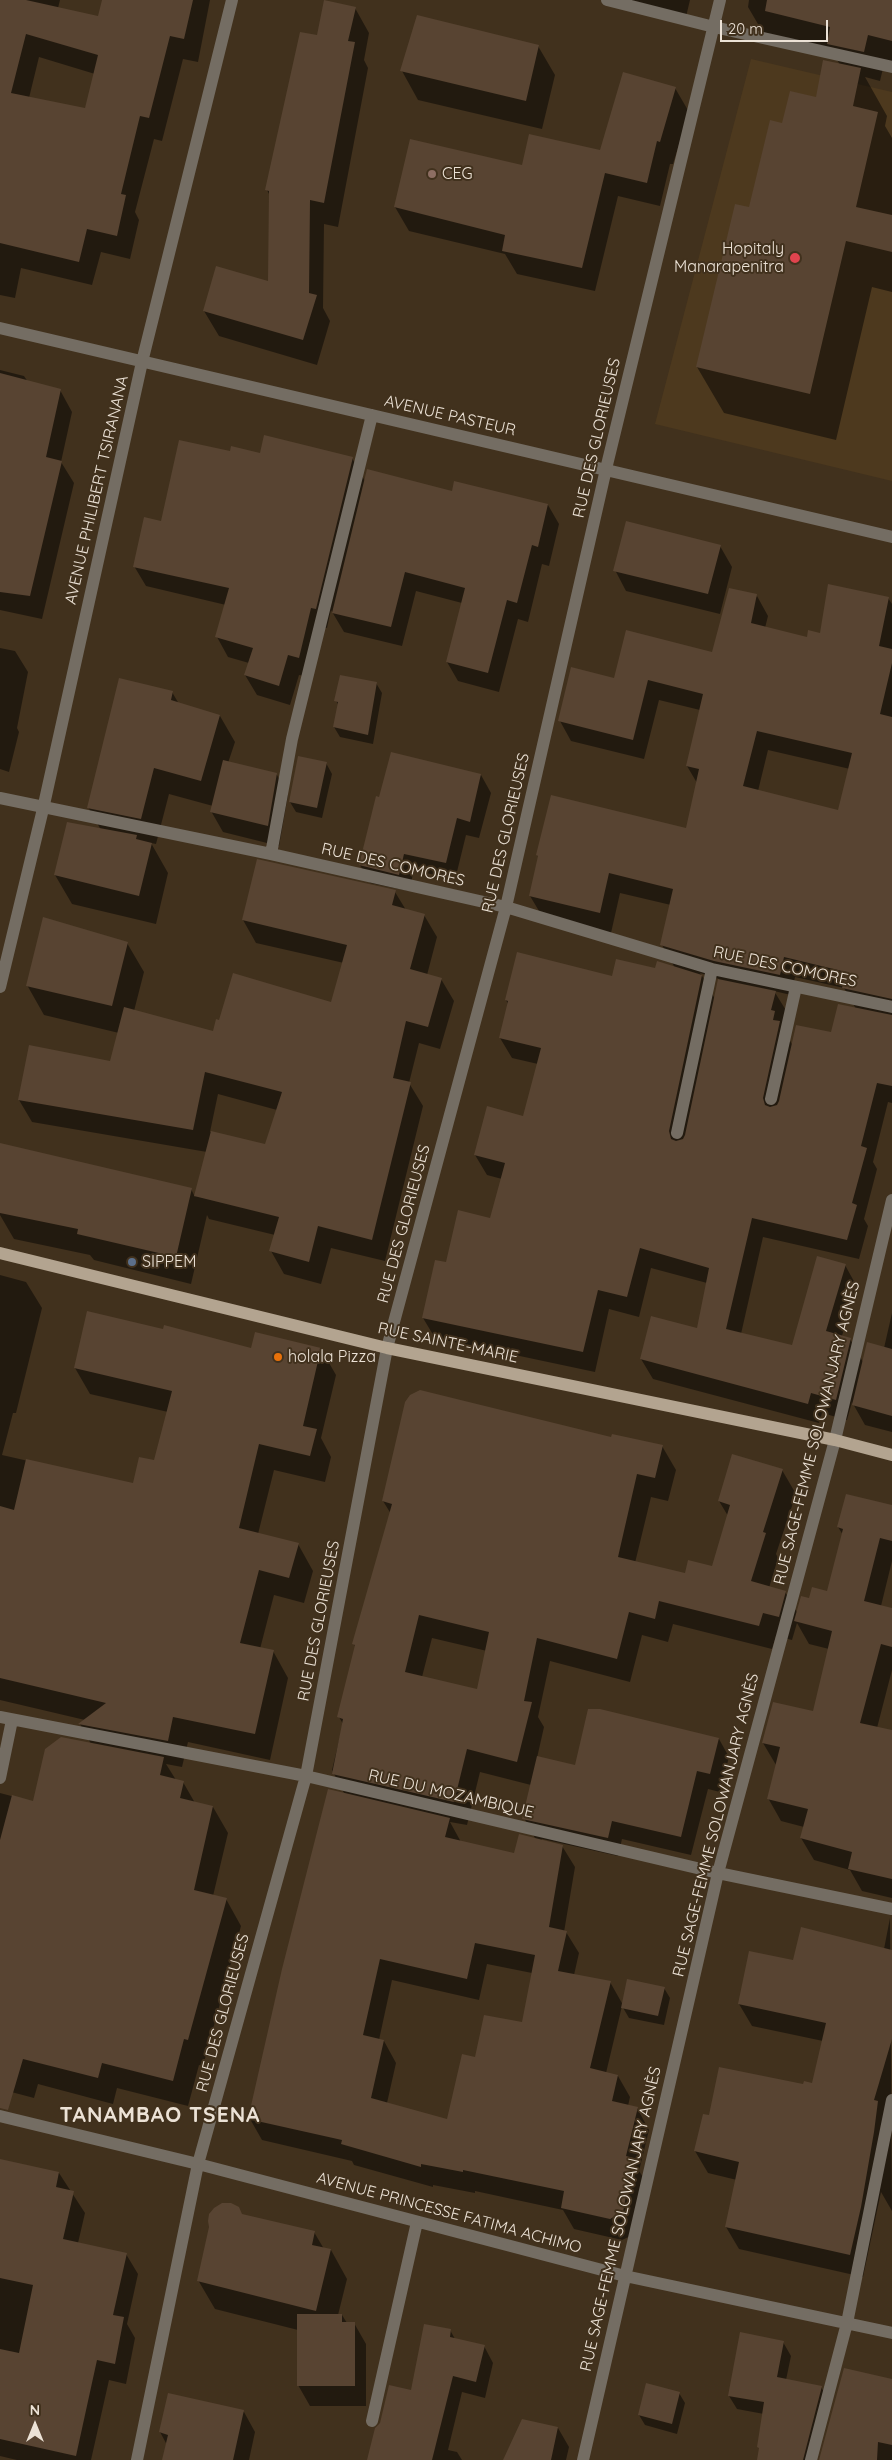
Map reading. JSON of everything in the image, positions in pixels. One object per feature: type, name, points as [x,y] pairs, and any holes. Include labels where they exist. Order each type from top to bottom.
[{"type":"main road","name":"RUE SAINTE-MARIE","points":[[0,1252],[387,1348],[835,1440],[892,1455]]},
{"type":"street","name":"AVENUE PHILIBERT TSIRANANA","points":[[0,987],[43,809],[142,362],[232,0]]},
{"type":"street","points":[[607,0],[714,27],[892,67]]},
{"type":"street","name":"RUE DES GLORIEUSES","points":[[138,2460],[198,2164],[306,1776],[387,1348],[506,907],[606,469],[720,0]]},
{"type":"street","name":"AVENUE PASTEUR","points":[[0,328],[892,537]]},
{"type":"street","points":[[271,854],[292,739],[372,415]]},
{"type":"street","name":"RUE DES COMORES","points":[[0,798],[43,809],[271,854],[506,907],[712,969],[892,1007]]},
{"type":"street","points":[[677,1133],[712,969]]},
{"type":"street","points":[[771,1099],[796,987]]},
{"type":"street","name":"RUE SAGE-FEMME SOLOWANJARY AGNÈS","points":[[583,2460],[718,1873],[835,1440],[892,1200]]},
{"type":"street","points":[[0,1778],[6,1719]]},
{"type":"street","name":"RUE DU MOZAMBIQUE","points":[[6,1719],[306,1776],[718,1873],[892,1909]]},
{"type":"street","points":[[811,2460],[847,2323],[892,2100]]},
{"type":"street","name":"AVENUE PRINCESSE FATIMA ACHIMO","points":[[0,2116],[198,2164],[625,2276],[892,2333]]},
{"type":"street","points":[[372,2421],[417,2222]]},
{"type":"shaded area","name":"Hopitaly Manarapenitra","points":[[751,59],[892,92],[892,481],[655,424]]},
{"type":"building","points":[[0,0],[26,0],[98,16],[102,0],[193,0],[184,39],[170,36],[149,118],[140,116],[121,194],[126,195],[117,236],[87,229],[79,262],[0,243]],"holes":[[[26,34],[98,55],[85,108],[11,93]]]},
{"type":"building","points":[[324,0],[356,7],[348,41],[355,42],[324,203],[310,200],[309,293],[317,295],[303,340],[203,311],[216,266],[268,281],[269,191],[265,190],[300,32],[317,35]]},
{"type":"building","points":[[767,0],[892,0],[892,41],[868,35],[864,52],[827,44],[830,27],[765,11]]},
{"type":"building","points":[[417,15],[539,45],[526,101],[400,71]]},
{"type":"building","points":[[823,60],[861,68],[853,106],[878,112],[856,207],[892,215],[892,252],[846,241],[810,394],[696,367],[735,204],[749,207],[770,120],[782,123],[790,91],[816,97]]},
{"type":"building","points":[[623,72],[676,87],[660,142],[657,141],[647,183],[605,173],[582,268],[502,251],[505,235],[394,207],[410,139],[522,165],[529,134],[600,150]]},
{"type":"building","points":[[0,373],[61,389],[46,457],[62,461],[30,596],[0,592]]},
{"type":"building","points":[[264,435],[353,457],[316,609],[311,608],[299,658],[288,655],[279,686],[244,675],[253,648],[215,637],[229,588],[133,567],[144,517],[161,521],[179,440],[230,451],[231,446],[260,453]]},
{"type":"building","points":[[367,469],[452,491],[454,481],[548,504],[538,547],[532,545],[517,603],[507,600],[488,673],[446,662],[465,588],[405,572],[391,627],[332,613]]},
{"type":"building","points":[[626,521],[721,545],[708,594],[613,571]]},
{"type":"building","points":[[828,584],[889,597],[879,646],[892,649],[892,663],[880,714],[892,717],[892,999],[842,988],[846,972],[784,957],[780,975],[714,961],[660,945],[673,889],[609,873],[600,913],[529,896],[538,856],[536,855],[551,795],[686,828],[699,769],[686,766],[703,694],[648,680],[633,740],[558,721],[571,667],[614,678],[626,630],[712,652],[729,588],[757,594],[751,623],[807,637],[808,630],[820,633]],"holes":[[[757,731],[852,753],[838,810],[743,786]]]},
{"type":"building","points":[[340,675],[377,682],[368,735],[333,727],[338,702],[334,701]]},
{"type":"building","points":[[119,678],[173,691],[171,700],[220,715],[201,781],[154,768],[141,819],[87,808]]},
{"type":"building","points":[[391,752],[481,774],[470,822],[457,818],[446,863],[404,854],[399,875],[359,865],[376,796],[379,797]]},
{"type":"building","points":[[298,756],[327,762],[317,808],[289,802]]},
{"type":"building","points":[[223,760],[277,773],[268,826],[210,812]]},
{"type":"building","points":[[67,822],[137,835],[136,839],[152,843],[139,896],[54,875]]},
{"type":"building","points":[[257,859],[396,890],[392,905],[425,914],[410,969],[442,978],[428,1027],[406,1021],[393,1078],[411,1082],[372,1240],[318,1226],[309,1262],[269,1251],[279,1217],[194,1196],[211,1131],[265,1144],[282,1092],[205,1072],[193,1130],[18,1100],[29,1045],[110,1061],[124,1007],[213,1031],[216,1019],[219,1020],[233,973],[331,1002],[347,945],[242,920]]},
{"type":"building","points":[[43,917],[128,942],[112,1006],[26,986]]},
{"type":"building","points":[[517,952],[612,976],[616,959],[655,968],[657,961],[702,975],[669,1131],[671,1139],[676,1141],[683,1139],[685,1135],[718,979],[776,991],[771,1010],[775,1011],[773,1020],[780,1021],[763,1098],[765,1105],[770,1107],[777,1105],[779,1101],[796,1025],[831,1032],[838,1004],[892,1015],[892,1086],[877,1083],[861,1146],[867,1148],[852,1203],[857,1205],[847,1240],[752,1218],[726,1329],[792,1345],[817,1256],[846,1264],[826,1331],[851,1338],[836,1400],[811,1393],[808,1404],[640,1359],[651,1316],[697,1328],[709,1268],[640,1248],[627,1297],[598,1290],[583,1352],[422,1318],[435,1260],[446,1262],[458,1210],[490,1218],[505,1163],[474,1155],[487,1106],[523,1116],[541,1048],[499,1038],[508,1001],[505,1000]]},
{"type":"building","points":[[0,1143],[192,1188],[176,1257],[77,1234],[78,1229],[0,1213]]},
{"type":"building","points":[[87,1311],[163,1329],[164,1325],[251,1348],[255,1332],[321,1348],[303,1426],[317,1429],[310,1456],[259,1444],[239,1528],[299,1543],[289,1578],[259,1570],[240,1643],[274,1650],[255,1734],[173,1717],[168,1741],[78,1724],[106,1703],[0,1678],[0,1506],[14,1510],[26,1459],[133,1483],[139,1457],[154,1460],[172,1391],[74,1368]]},
{"type":"building","points":[[867,1342],[892,1349],[892,1416],[852,1405]]},
{"type":"building","points":[[420,1390],[611,1437],[612,1434],[663,1445],[655,1478],[637,1474],[618,1557],[685,1573],[688,1560],[712,1566],[730,1505],[718,1501],[732,1454],[783,1469],[763,1532],[766,1533],[751,1581],[786,1591],[779,1617],[763,1613],[759,1626],[659,1601],[655,1619],[629,1612],[617,1659],[537,1638],[524,1701],[532,1702],[517,1762],[467,1749],[454,1802],[332,1774],[343,1719],[337,1717],[355,1645],[352,1644],[392,1504],[382,1501],[405,1402],[410,1395]],"holes":[[[419,1615],[489,1632],[477,1689],[405,1672]]]},
{"type":"building","points":[[846,1494],[892,1505],[892,1541],[880,1538],[864,1601],[892,1608],[892,1647],[881,1644],[860,1723],[892,1730],[892,1879],[848,1869],[852,1852],[800,1838],[808,1809],[767,1799],[780,1747],[762,1743],[773,1702],[813,1711],[832,1631],[794,1621],[801,1596],[809,1598],[812,1587],[827,1591],[843,1529],[837,1527]]},
{"type":"building","points":[[588,1709],[600,1709],[719,1738],[710,1774],[697,1771],[681,1837],[612,1821],[608,1838],[522,1819],[537,1756],[575,1765]]},
{"type":"building","points":[[61,1737],[164,1757],[160,1775],[184,1781],[180,1798],[213,1806],[194,1890],[227,1898],[188,2040],[184,2039],[173,2081],[102,2063],[98,2078],[23,2059],[8,2110],[0,2108],[0,1840],[12,1795],[33,1801],[45,1749]]},
{"type":"building","points":[[328,1789],[450,1818],[445,1837],[514,1853],[519,1834],[563,1845],[549,1927],[567,1931],[558,1971],[611,1981],[590,2068],[618,2075],[612,2101],[638,2107],[626,2156],[633,2158],[623,2212],[610,2219],[561,2208],[564,2191],[463,2170],[463,2172],[421,2164],[421,2167],[341,2144],[342,2140],[248,2119],[282,1969]],"holes":[[[475,1943],[535,1955],[522,2022],[484,2015],[475,2057],[462,2054],[447,2119],[371,2098],[384,2040],[363,2035],[380,1959],[467,1979]]]},
{"type":"building","points":[[801,1927],[892,1950],[892,2039],[874,2100],[878,2101],[874,2132],[861,2207],[850,2255],[725,2227],[739,2162],[694,2151],[703,2114],[709,2115],[719,2067],[803,2084],[804,2081],[812,2083],[826,2023],[738,2004],[749,1951],[793,1960]]},
{"type":"building","points":[[627,1979],[665,1987],[658,2016],[621,2008]]},
{"type":"building","points":[[0,2159],[59,2172],[56,2187],[74,2191],[63,2239],[127,2253],[113,2315],[124,2317],[115,2364],[97,2360],[76,2456],[0,2439],[0,2349],[19,2353],[33,2285],[0,2278]]},
{"type":"building","points":[[222,2203],[231,2203],[239,2207],[242,2214],[315,2231],[312,2245],[331,2249],[316,2311],[197,2281],[209,2227],[209,2214]]},
{"type":"building","points":[[297,2314],[342,2314],[342,2322],[355,2322],[355,2386],[297,2386]]},
{"type":"building","points":[[424,2324],[451,2329],[450,2337],[485,2345],[476,2382],[453,2376],[432,2460],[367,2460],[375,2428],[380,2423],[389,2385],[411,2390]]},
{"type":"building","points":[[740,2332],[784,2341],[777,2377],[822,2386],[803,2460],[757,2460],[759,2448],[757,2447],[764,2402],[728,2396]]},
{"type":"building","points":[[844,2368],[892,2379],[892,2445],[878,2442],[877,2460],[819,2460]]},
{"type":"building","points":[[646,2383],[680,2392],[672,2424],[638,2415]]},
{"type":"building","points":[[168,2393],[244,2410],[233,2460],[162,2460],[168,2435],[159,2432]]},
{"type":"building","points":[[522,2419],[558,2427],[551,2460],[503,2460]]},
{"type":"place","name":"CEG","points":[[432,174]]},
{"type":"place","name":"Hopitaly Manarapenitra","points":[[795,258]]},
{"type":"place","name":"SIPPEM","points":[[132,1262]]},
{"type":"place","name":"holala Pizza","points":[[278,1357]]},
{"type":"district","name":"TANAMBAO TSENA","points":[[160,2116]]}]
